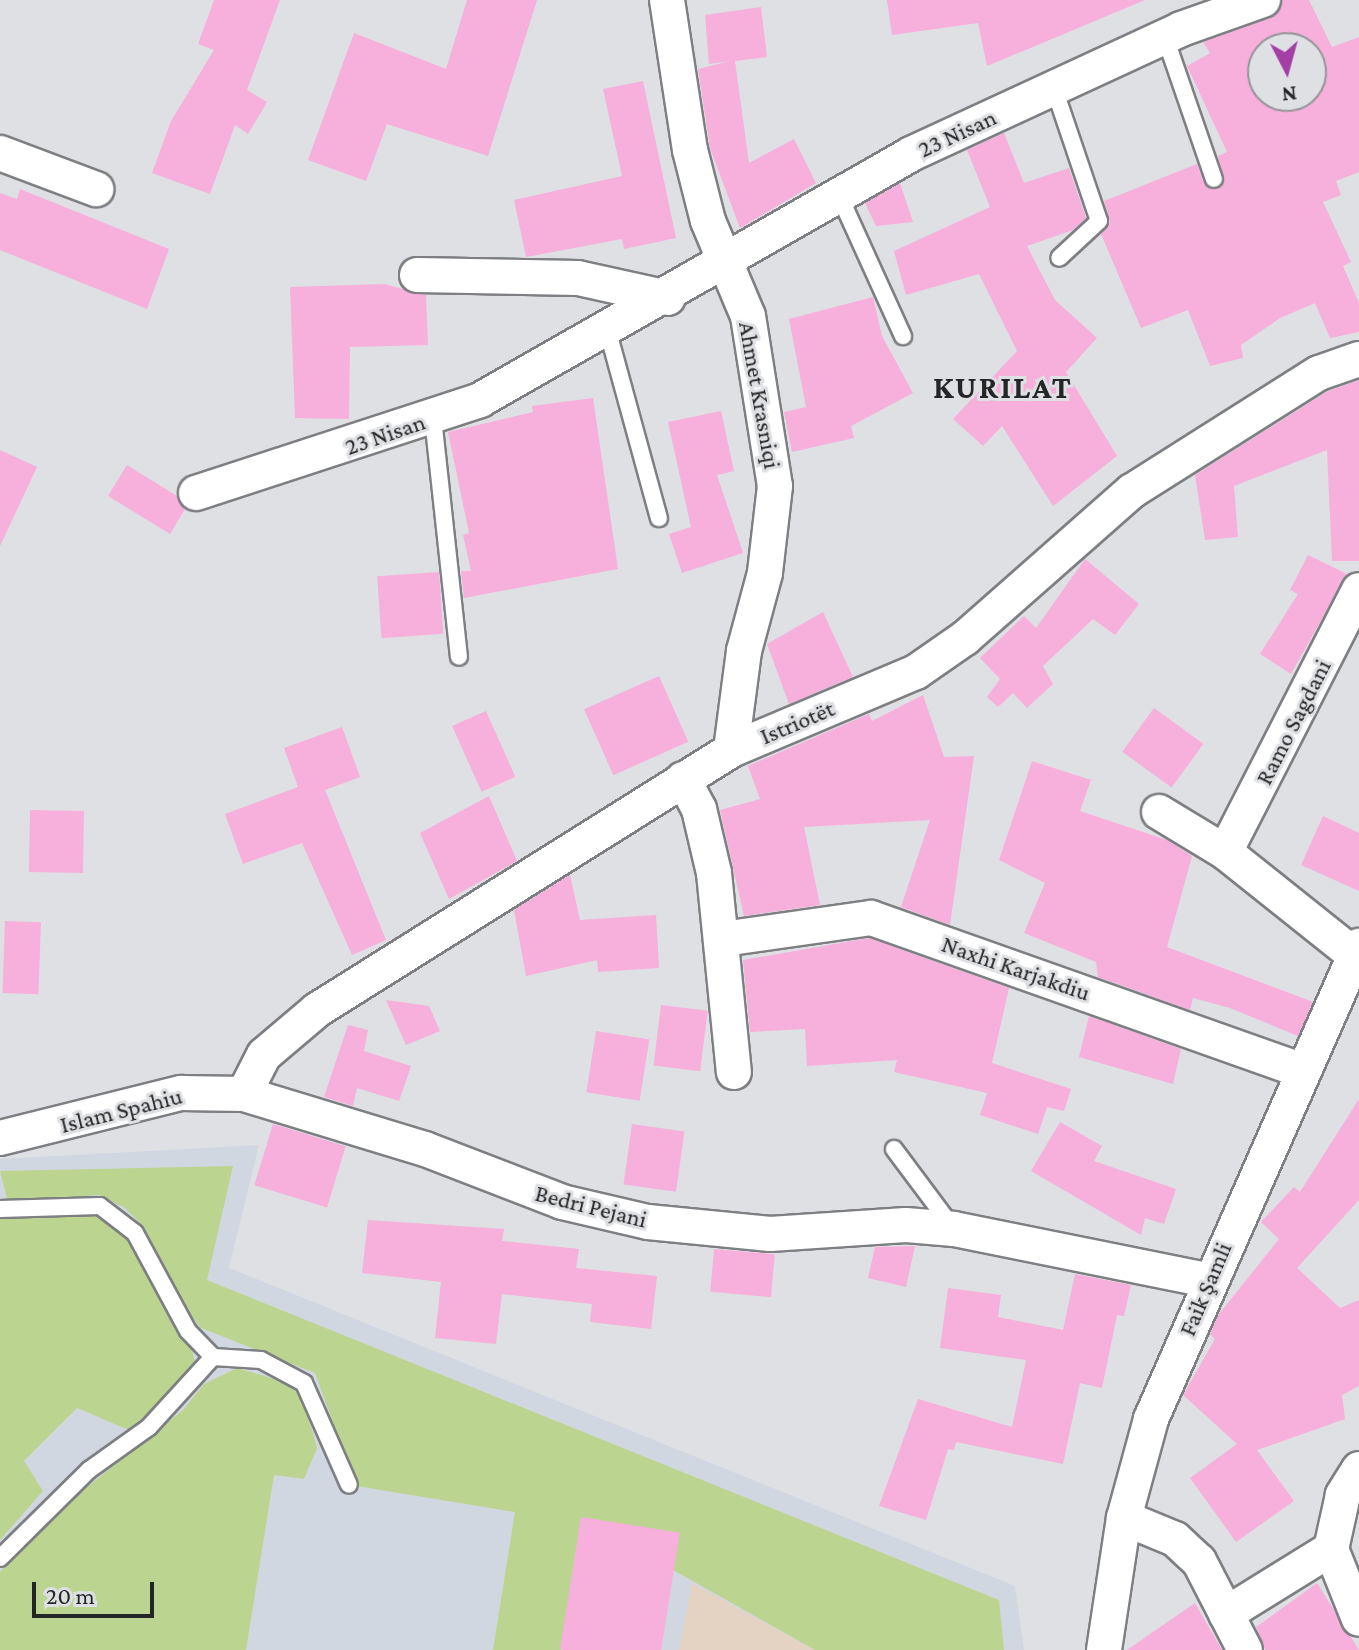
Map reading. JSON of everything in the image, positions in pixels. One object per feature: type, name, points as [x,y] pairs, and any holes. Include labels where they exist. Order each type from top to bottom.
[{"type":"street","name":"Ahmet Krasniqi","points":[[667,0],[690,150],[724,258],[748,316],[775,486],[765,573],[744,651],[731,750]]},
{"type":"street","name":"23 Nisan","points":[[196,493],[433,418],[480,400],[668,298],[724,258],[839,195],[1054,88],[1165,37],[1263,0]]},
{"type":"street","points":[[0,153],[96,189]]},
{"type":"street","points":[[417,275],[578,278],[668,298]]},
{"type":"street","name":"Istriotët","points":[[244,1094],[264,1055],[317,1010],[731,750],[916,672],[965,638],[1132,491],[1319,373],[1359,359]]},
{"type":"street","name":"Ramo Sagdani","points":[[1225,852],[1359,590]]},
{"type":"street","points":[[683,779],[708,848],[723,939],[734,1072]]},
{"type":"street","points":[[1159,812],[1225,852],[1356,950]]},
{"type":"street","name":"Naxhi Karjakdiu","points":[[723,939],[871,918],[1301,1070]]},
{"type":"street","name":"Faik Şamli","points":[[1104,1650],[1124,1518],[1151,1419],[1207,1280],[1356,950]]},
{"type":"street","name":"Islam Spahiu","points":[[0,1138],[181,1093],[244,1094]]},
{"type":"street","name":"Bedri Pejani","points":[[244,1094],[395,1139],[562,1202],[648,1222],[770,1234],[906,1225],[954,1229],[1207,1280]]},
{"type":"street","points":[[1359,1469],[1343,1495],[1331,1549],[1359,1619]]},
{"type":"street","points":[[1124,1518],[1175,1539],[1191,1553],[1245,1650]]},
{"type":"street","points":[[1226,1614],[1331,1549]]},
{"type":"lane","points":[[1165,37],[1214,179]]},
{"type":"lane","points":[[1054,88],[1099,221],[1059,258]]},
{"type":"lane","points":[[839,195],[903,336]]},
{"type":"lane","points":[[608,332],[659,518]]},
{"type":"lane","points":[[433,418],[459,657]]},
{"type":"lane","points":[[894,1149],[954,1229]]},
{"type":"lane","points":[[0,1209],[100,1206],[135,1233],[188,1331],[213,1357],[261,1360],[304,1383],[349,1485]]},
{"type":"lane","points":[[0,1558],[89,1470],[149,1427],[213,1357]]},
{"type":"shaded area","points":[[259,1145],[229,1268],[1015,1586],[1024,1650],[0,1650],[0,1159]]},
{"type":"shaded area","points":[[692,1583],[815,1650],[679,1650]]},
{"type":"green space","points":[[233,1166],[207,1280],[999,1600],[1004,1650],[815,1650],[581,1518],[561,1650],[493,1650],[515,1512],[356,1486],[315,1373],[201,1328],[177,1297],[144,1227],[125,1208],[99,1195],[8,1202],[0,1171]]},
{"type":"green space","points":[[100,1206],[135,1233],[188,1331],[195,1363],[131,1431],[77,1408],[24,1461],[43,1491],[0,1540],[0,1214]]},
{"type":"green space","points":[[237,1368],[288,1383],[303,1398],[317,1448],[304,1479],[274,1475],[246,1650],[0,1650],[0,1572],[40,1525],[183,1410],[204,1384]]},
{"type":"building","points":[[214,0],[280,0],[247,90],[267,102],[248,134],[235,125],[210,194],[152,173],[171,121],[214,50],[198,44]]},
{"type":"building","points":[[467,0],[537,0],[488,156],[387,124],[366,181],[308,160],[354,33],[446,69]]},
{"type":"building","points":[[887,0],[1145,0],[987,66],[978,23],[892,35]]},
{"type":"building","points":[[1282,0],[1309,0],[1325,32],[1247,32],[1247,112],[1327,112],[1327,37],[1332,47],[1359,37],[1359,172],[1336,181],[1341,195],[1323,202],[1351,262],[1343,266],[1359,303],[1359,332],[1330,338],[1315,303],[1280,318],[1241,345],[1243,358],[1210,366],[1188,310],[1141,328],[1101,234],[1110,223],[1104,201],[1197,164],[1206,187],[1222,187],[1218,156],[1227,152],[1187,66],[1210,53],[1203,42],[1270,18]]},
{"type":"building","points":[[761,7],[767,57],[735,61],[749,163],[794,139],[816,183],[740,228],[710,148],[698,69],[730,61],[709,64],[705,15]]},
{"type":"building","points":[[643,81],[676,238],[624,249],[622,239],[526,257],[514,200],[622,176],[603,89]]},
{"type":"building","points":[[1004,133],[1024,183],[1069,168],[1086,218],[1073,230],[1027,246],[1055,300],[1097,338],[1066,372],[1117,456],[1053,506],[1002,426],[983,446],[953,419],[1017,351],[979,274],[906,295],[894,251],[990,207],[967,150]]},
{"type":"building","points":[[900,183],[913,222],[876,226],[865,203]]},
{"type":"building","points":[[20,189],[169,249],[147,309],[0,250],[0,193],[17,199]]},
{"type":"building","points":[[384,284],[426,295],[428,345],[350,347],[349,419],[295,418],[290,287]]},
{"type":"building","points":[[873,297],[882,336],[913,393],[851,426],[854,438],[792,452],[784,412],[806,407],[789,319]]},
{"type":"building","points":[[1359,380],[1359,561],[1332,561],[1327,450],[1234,486],[1238,537],[1205,540],[1195,475],[1328,391]]},
{"type":"building","points":[[593,398],[618,569],[464,598],[461,571],[471,571],[463,535],[469,533],[448,432],[533,412],[532,406]]},
{"type":"building","points":[[721,411],[734,471],[717,475],[743,553],[682,573],[669,534],[691,527],[668,422]]},
{"type":"building","points":[[0,450],[37,467],[0,546]]},
{"type":"building","points":[[127,465],[177,496],[185,509],[170,534],[108,496]]},
{"type":"building","points":[[1308,555],[1347,574],[1291,674],[1260,654],[1298,594],[1290,590]]},
{"type":"building","points":[[1085,559],[1139,604],[1115,635],[1093,619],[1043,666],[1053,684],[1027,708],[1013,693],[998,707],[987,697],[1000,679],[980,658],[1024,616],[1036,628]]},
{"type":"building","points":[[439,572],[443,634],[381,638],[377,576]]},
{"type":"building","points":[[823,612],[853,677],[789,704],[767,644]]},
{"type":"building","points":[[659,676],[688,742],[613,775],[584,709]]},
{"type":"building","points":[[923,695],[944,757],[974,756],[950,925],[901,907],[930,820],[804,827],[820,905],[744,916],[720,810],[760,799],[748,766],[869,714],[872,721]]},
{"type":"building","points":[[1154,708],[1203,744],[1172,788],[1122,752]]},
{"type":"building","points":[[486,711],[515,777],[481,792],[452,726]]},
{"type":"building","points":[[342,727],[360,777],[325,790],[386,940],[352,955],[302,843],[243,864],[225,814],[298,787],[284,748]]},
{"type":"building","points":[[1032,761],[1091,780],[1080,811],[1167,840],[1192,856],[1167,947],[1313,1002],[1298,1036],[1230,1008],[1193,998],[1190,1010],[1098,977],[1096,962],[1024,933],[1045,883],[999,860]]},
{"type":"building","points":[[489,796],[517,861],[449,899],[420,833]]},
{"type":"building","points":[[30,810],[84,811],[83,873],[29,872]]},
{"type":"building","points":[[1323,816],[1359,833],[1359,891],[1301,865]]},
{"type":"building","points":[[570,875],[580,920],[656,915],[659,968],[598,972],[597,960],[526,976],[514,910]]},
{"type":"building","points":[[5,921],[41,922],[38,994],[2,993]]},
{"type":"building","points":[[869,938],[1009,988],[992,1063],[1071,1089],[1064,1111],[1047,1107],[1038,1134],[980,1115],[987,1093],[894,1072],[897,1060],[807,1066],[805,1029],[750,1032],[743,960]]},
{"type":"building","points":[[386,1000],[429,1006],[440,1031],[406,1045]]},
{"type":"building","points":[[661,1005],[708,1011],[700,1071],[654,1066]]},
{"type":"building","points":[[1089,1016],[1181,1049],[1173,1084],[1079,1057]]},
{"type":"building","points":[[348,1025],[368,1030],[364,1051],[411,1066],[399,1101],[357,1088],[353,1106],[324,1097]]},
{"type":"building","points":[[596,1031],[649,1039],[640,1101],[586,1092]]},
{"type":"building","points":[[1359,1099],[1359,1200],[1297,1268],[1340,1308],[1359,1300],[1359,1386],[1342,1395],[1345,1419],[1257,1450],[1294,1501],[1236,1542],[1190,1478],[1237,1444],[1183,1395],[1215,1339],[1210,1334],[1219,1314],[1279,1239],[1261,1222],[1294,1187],[1300,1192]]},
{"type":"building","points":[[1060,1122],[1102,1146],[1094,1161],[1176,1189],[1164,1224],[1145,1218],[1141,1235],[1031,1171]]},
{"type":"building","points":[[273,1124],[346,1146],[327,1207],[254,1185]]},
{"type":"building","points":[[632,1124],[684,1131],[676,1192],[624,1184]]},
{"type":"building","points":[[368,1220],[504,1229],[502,1241],[579,1249],[576,1268],[657,1276],[651,1329],[590,1322],[592,1304],[502,1294],[496,1344],[435,1338],[441,1282],[362,1273]]},
{"type":"building","points":[[915,1246],[906,1287],[868,1278],[875,1247]]},
{"type":"building","points":[[714,1249],[775,1254],[771,1297],[710,1292]]},
{"type":"building","points":[[1075,1274],[1131,1285],[1124,1316],[1117,1315],[1102,1388],[1080,1383],[1063,1464],[956,1442],[954,1450],[948,1449],[926,1520],[879,1506],[918,1399],[1012,1427],[1026,1360],[940,1348],[948,1288],[1001,1295],[998,1317],[1063,1330]]},
{"type":"building","points":[[581,1517],[680,1533],[661,1650],[560,1649]]},
{"type":"building","points":[[1317,1583],[1359,1650],[1265,1650],[1256,1627]]},
{"type":"building","points":[[1195,1603],[1222,1650],[1127,1650]]},
{"type":"district","name":"KURILAT","points":[[1003,387]]}]
